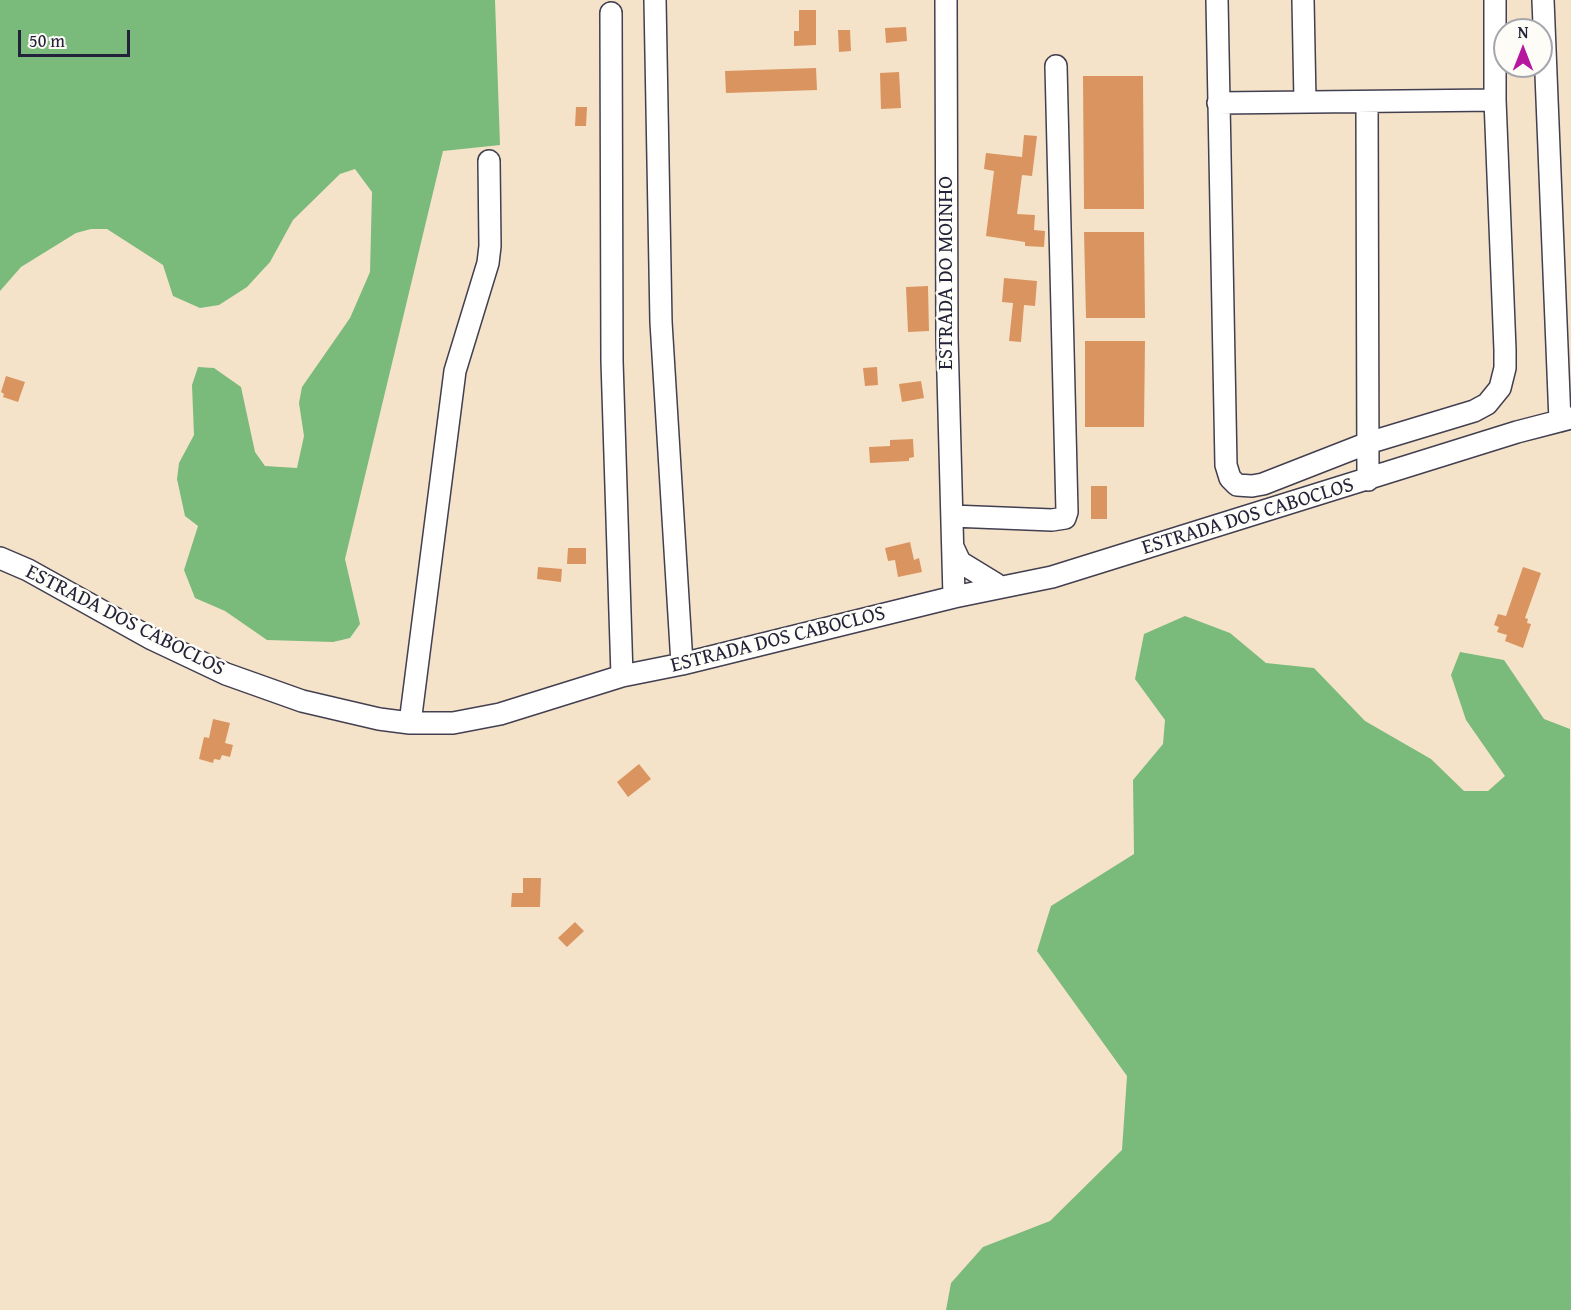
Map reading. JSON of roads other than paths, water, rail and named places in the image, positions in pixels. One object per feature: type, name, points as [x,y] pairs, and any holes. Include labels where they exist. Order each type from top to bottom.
[{"type":"street","points":[[655,0],[661,322],[682,664]]},
{"type":"street","name":"ESTRADA DO MOINHO","points":[[946,0],[946,338],[954,597]]},
{"type":"street","points":[[1216,0],[1226,465],[1230,478],[1237,484],[1252,486],[1263,484],[1368,443],[1474,411],[1487,404],[1500,388],[1505,368],[1505,350],[1495,100],[1495,0]]},
{"type":"street","points":[[1303,0],[1305,101]]},
{"type":"street","points":[[1543,0],[1565,419]]},
{"type":"street","points":[[611,13],[612,361],[622,676]]},
{"type":"street","points":[[952,516],[1052,520],[1065,518],[1067,512],[1056,66]]},
{"type":"street","points":[[1218,103],[1495,100]]},
{"type":"street","points":[[1367,102],[1368,480]]},
{"type":"street","points":[[410,723],[455,371],[488,263],[490,246],[489,161]]},
{"type":"street","name":"ESTRADA DOS CABOCLOS","points":[[0,558],[28,570],[152,639],[226,674],[302,701],[379,719],[410,723],[453,723],[500,714],[622,676],[682,664],[954,597],[1052,577],[1565,419]]},
{"type":"street","points":[[953,547],[960,562],[996,584],[997,588]]}]
